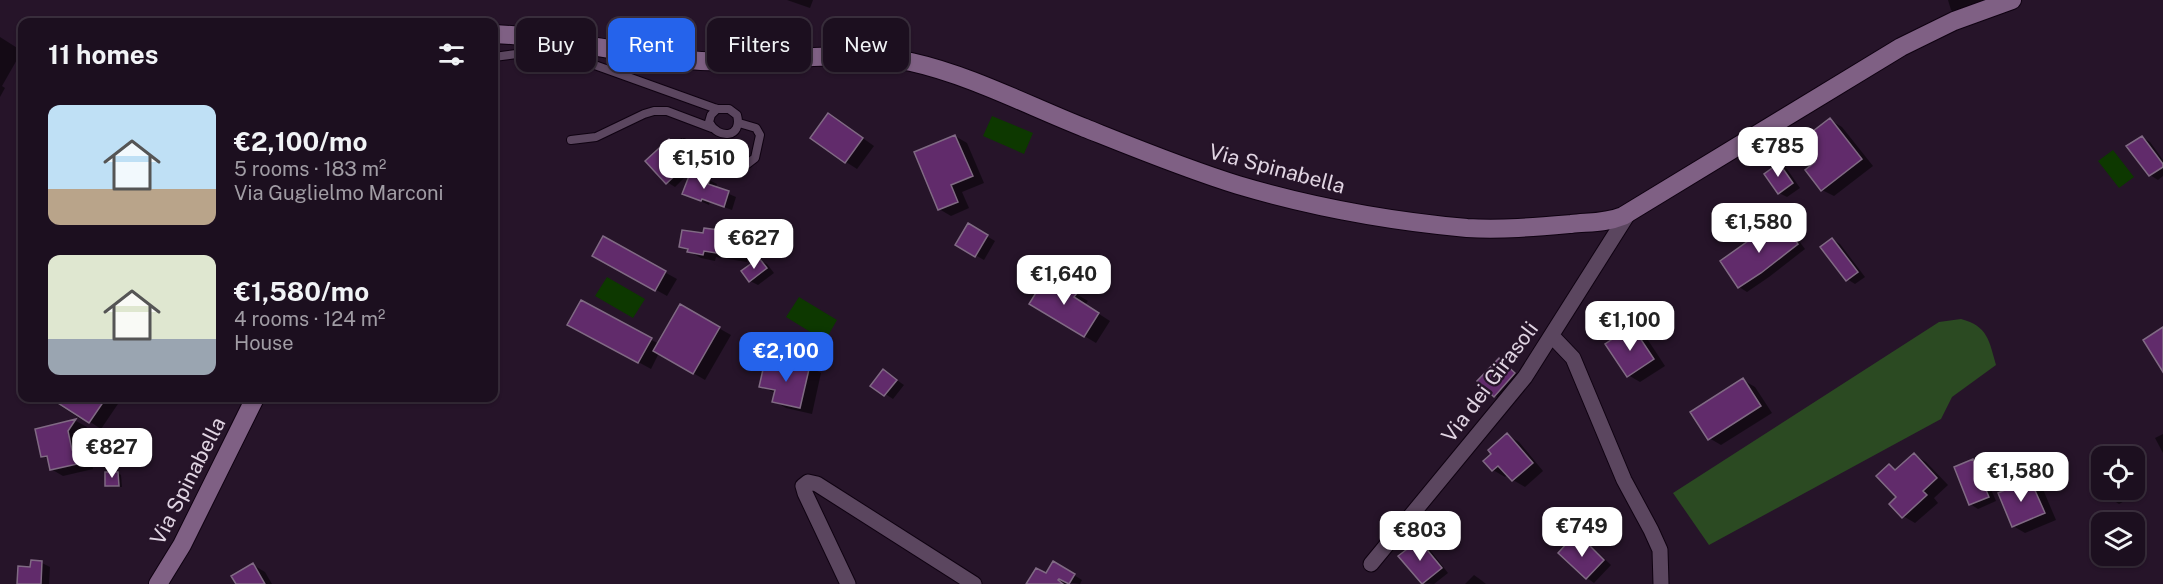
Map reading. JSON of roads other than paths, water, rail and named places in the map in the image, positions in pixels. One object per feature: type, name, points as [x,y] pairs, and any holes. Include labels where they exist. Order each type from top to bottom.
[{"type":"street","name":"Via Spinabella","points":[[596,50],[700,61],[740,62],[869,57],[910,62],[954,74],[1085,128],[1235,184],[1307,203],[1376,217],[1436,225],[1504,230],[1599,222],[1628,214],[1901,47],[1954,21],[2012,0]]},
{"type":"street","name":"Via Spinabella","points":[[498,35],[516,38]]},
{"type":"street","name":"Via dei Girasoli","points":[[1371,564],[1525,377],[1628,214]]},
{"type":"street","points":[[1552,336],[1572,358],[1624,480],[1660,550],[1661,584]]},
{"type":"street","name":"Via Spinabella","points":[[158,584],[182,545],[253,402]]},
{"type":"street","points":[[848,584],[804,493],[803,486],[808,482],[817,484],[974,584]]},
{"type":"lane","points":[[498,56],[516,54]]},
{"type":"lane","points":[[572,140],[596,137],[654,111],[667,111],[728,135],[735,131],[739,123],[737,115],[729,109],[717,109],[596,60]]},
{"type":"lane","points":[[712,128],[709,122],[711,115],[717,109]]},
{"type":"lane","points":[[683,143],[719,166],[742,168],[755,158],[760,135],[756,128],[739,123]]}]
